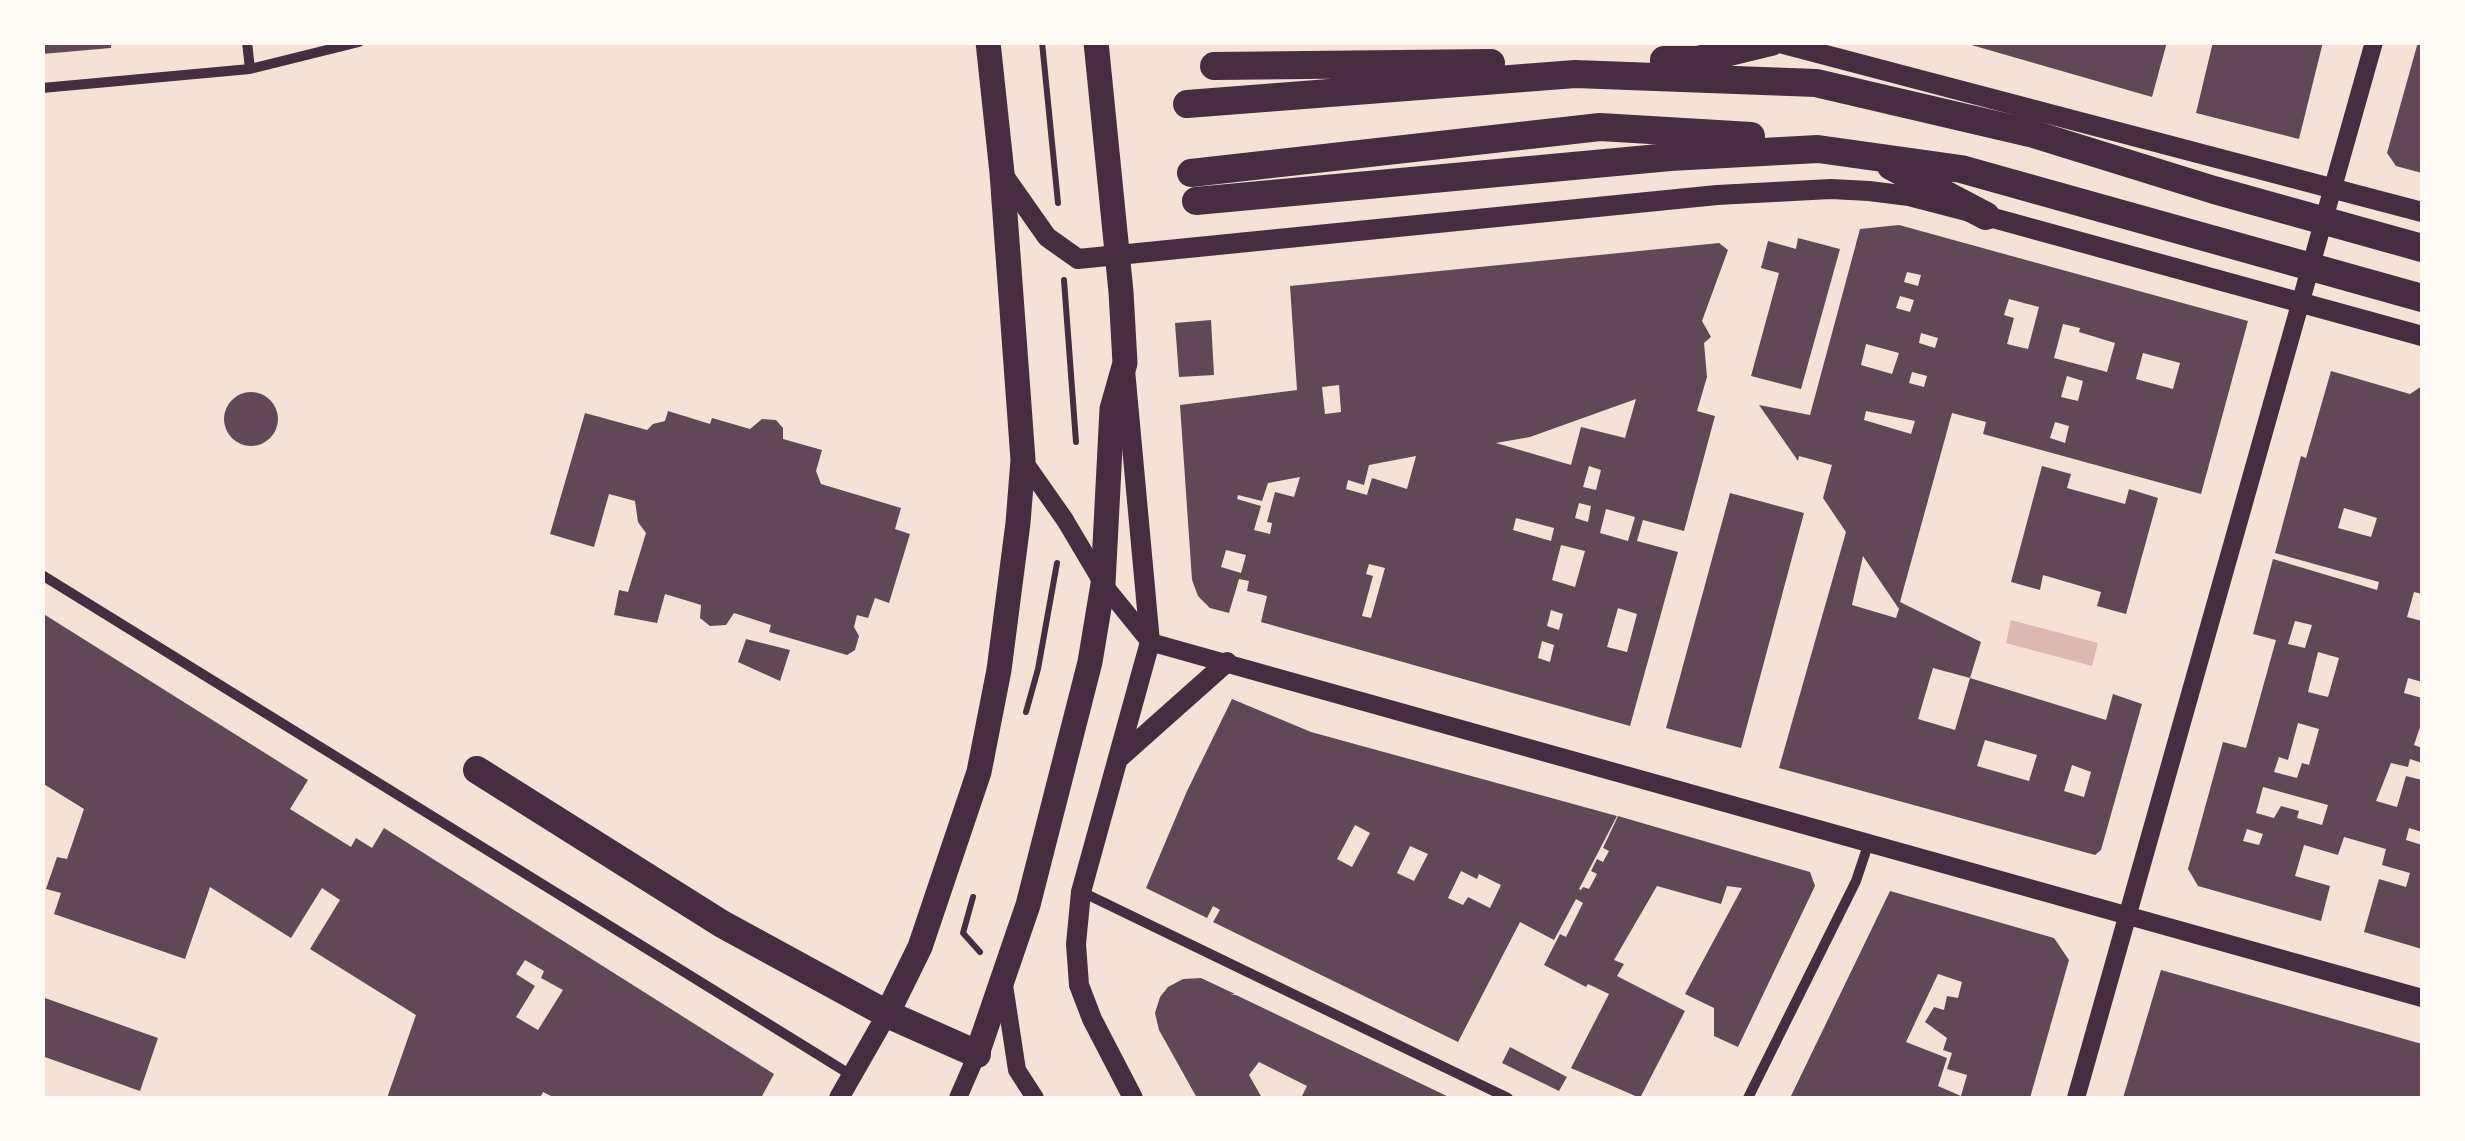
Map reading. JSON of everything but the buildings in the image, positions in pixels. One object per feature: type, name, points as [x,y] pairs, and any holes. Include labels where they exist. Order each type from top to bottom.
[{"type":"highway","points":[[1665,42],[1816,83],[2030,133],[2422,248]]},
{"type":"highway","points":[[1214,66],[1697,60],[1773,42]]},
{"type":"highway","points":[[1187,104],[1575,74],[1816,83]]},
{"type":"highway","points":[[1986,216],[1896,167],[1783,138],[1600,127],[1193,186],[1276,194],[1744,151],[1833,151],[1961,169],[2422,298]]},
{"type":"highway","points":[[477,770],[722,924],[887,1014],[977,1054]]},
{"type":"main road","points":[[839,1098],[920,947],[979,772],[999,670],[1023,460],[1002,173],[988,42]]},
{"type":"main road","points":[[1096,42],[1150,642],[1081,892],[1076,944],[1079,986],[1133,1098]]},
{"type":"main road","points":[[1773,42],[1850,58],[2422,212]]},
{"type":"main road","points":[[1002,173],[1048,237],[1078,260],[1717,196],[1831,189],[1909,196],[2422,336]]},
{"type":"main road","points":[[977,1054],[1028,904],[1090,662],[1103,584],[1112,409],[1124,364]]},
{"type":"main road","points":[[1116,760],[1227,662]]},
{"type":"street","points":[[247,42],[250,69]]},
{"type":"street","points":[[42,88],[250,69],[359,42]]},
{"type":"street","points":[[2076,1098],[2374,42]]},
{"type":"street","points":[[1023,460],[1103,584],[1150,642],[2422,998]]},
{"type":"street","points":[[42,575],[851,1076]]},
{"type":"street","points":[[1748,1098],[1856,881],[1869,842]]},
{"type":"street","points":[[1081,892],[1508,1098]]},
{"type":"street","points":[[1003,978],[1017,1070],[1035,1098]]},
{"type":"street","points":[[958,1098],[977,1054]]},
{"type":"path","points":[[1022,726],[1038,669],[1065,520]]},
{"type":"path","points":[[974,896],[963,933],[1003,978]]},
{"type":"shaded area","points":[[2011,620],[2098,643],[2092,666],[2006,643]]}]
